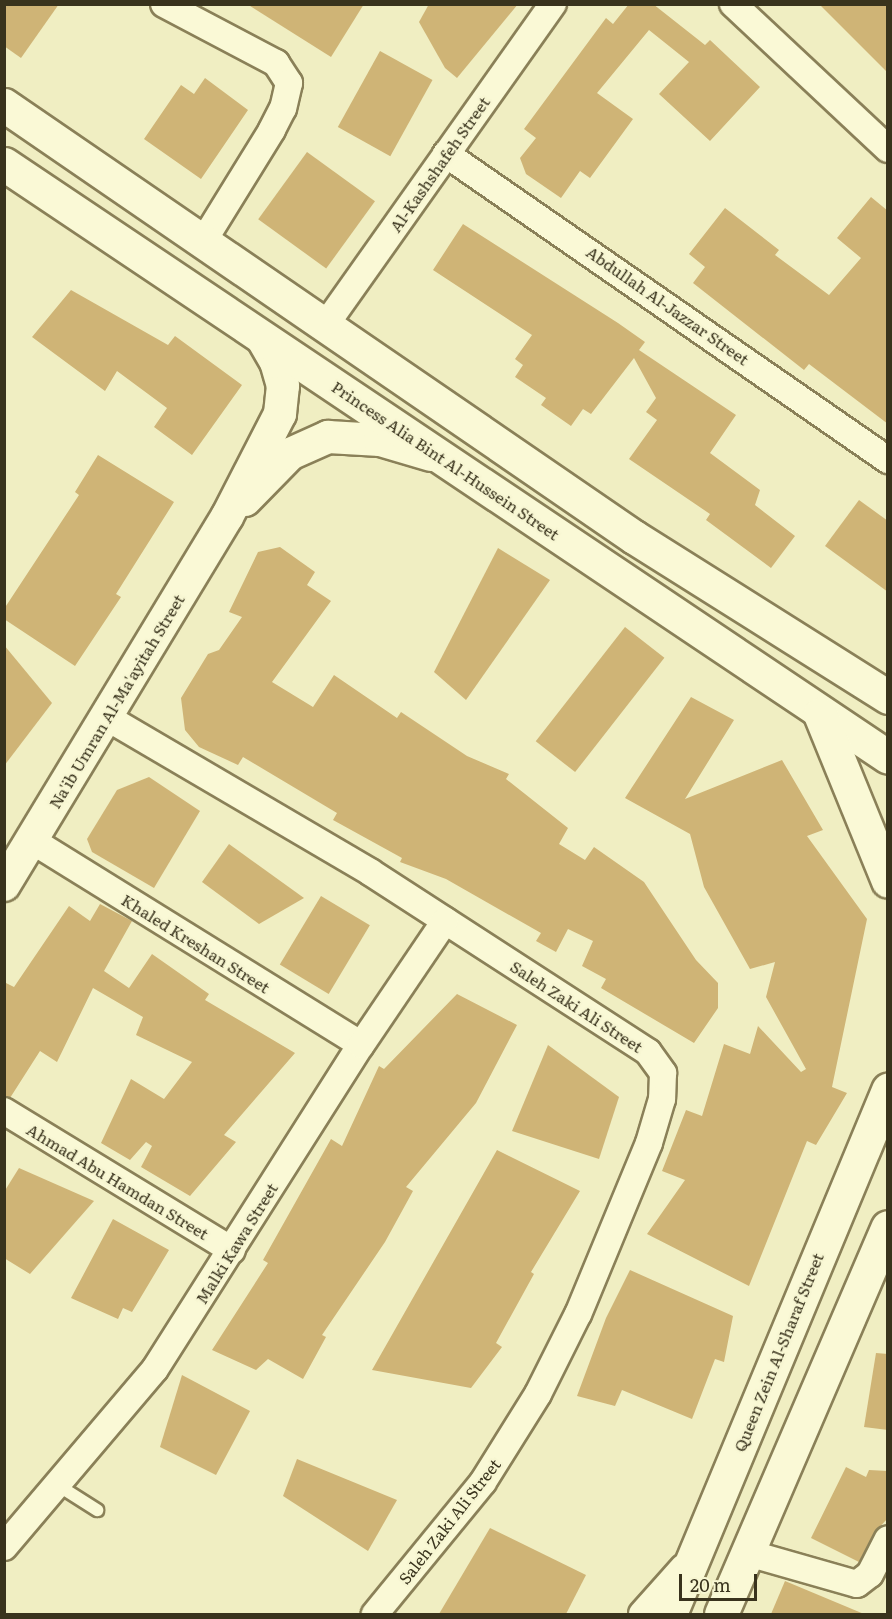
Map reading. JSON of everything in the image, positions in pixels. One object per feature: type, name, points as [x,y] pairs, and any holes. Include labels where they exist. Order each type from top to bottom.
[{"type":"main road","points":[[4,105],[327,323],[634,537],[879,687]]},
{"type":"main road","name":"Princess Alia Bint Al-Hussein Street","points":[[4,164],[262,338],[446,458],[820,714],[888,757]]},
{"type":"main road","points":[[820,714],[888,880]]},
{"type":"main road","name":"Queen Zein Al-Sharaf Street","points":[[670,1614],[888,1090]]},
{"type":"main road","points":[[721,1614],[884,1246]]},
{"type":"street","points":[[164,4],[276,63],[289,83],[276,123],[204,240]]},
{"type":"street","name":"Al-Kashshafeh Street","points":[[327,323],[553,4]]},
{"type":"street","points":[[733,4],[888,148]]},
{"type":"street","name":"Abdullah Al-Jazzar Street","points":[[446,154],[888,460]]},
{"type":"street","name":"Na'ib Umran Al-Ma'ayitah Street","points":[[4,885],[108,718],[227,517],[280,414],[283,386],[276,362],[262,338]]},
{"type":"street","name":"Na'ib Umran Al-Ma'ayitah Street","points":[[227,517],[290,454],[328,437],[380,440],[446,458]]},
{"type":"street","name":"Saleh Zaki Ali Street","points":[[108,718],[370,872],[648,1052],[663,1073],[662,1100],[649,1143],[600,1264],[538,1394],[483,1482],[375,1614]]},
{"type":"street","name":"Khaled Kreshan Street","points":[[31,840],[361,1045]]},
{"type":"street","name":"Malki Kawa Street","points":[[4,1547],[55,1483],[155,1369],[361,1045],[445,921]]},
{"type":"street","name":"Ahmad Abu Hamdan Street","points":[[4,1111],[232,1250]]},
{"type":"street","points":[[748,1553],[857,1584],[870,1574],[888,1539]]},
{"type":"street","points":[[642,1614],[697,1552]]},
{"type":"lane","points":[[55,1483],[97,1510]]},
{"type":"building","points":[[4,4],[59,4],[21,58],[4,46]]},
{"type":"building","points":[[247,4],[364,4],[331,57]]},
{"type":"building","points":[[429,4],[518,4],[457,78],[445,68],[419,22]]},
{"type":"building","points":[[629,4],[653,4],[705,45],[710,40],[760,87],[710,141],[659,94],[689,62],[649,30],[597,93],[633,119],[590,178],[580,171],[561,198],[526,174],[520,158],[536,138],[524,129],[606,18],[613,24]]},
{"type":"building","points":[[819,4],[888,4],[888,73]]},
{"type":"building","points":[[380,51],[432,80],[390,156],[338,127]]},
{"type":"building","points":[[205,78],[248,110],[201,179],[144,139],[181,85],[194,94]]},
{"type":"building","points":[[307,152],[375,201],[326,269],[258,219]]},
{"type":"building","points":[[871,197],[888,211],[888,424],[809,364],[804,370],[693,283],[705,267],[689,254],[725,208],[779,250],[775,255],[829,295],[861,258],[837,238]]},
{"type":"building","points":[[463,224],[618,323],[645,342],[639,350],[736,415],[710,453],[760,490],[755,505],[795,536],[771,568],[706,520],[710,514],[629,459],[657,420],[646,412],[656,398],[634,358],[591,414],[583,409],[571,426],[541,405],[546,398],[515,377],[523,365],[515,359],[532,335],[433,270]]},
{"type":"building","points":[[71,290],[168,345],[175,336],[242,385],[192,455],[154,427],[167,408],[117,371],[105,391],[32,337]]},
{"type":"building","points":[[98,455],[174,502],[116,594],[121,597],[75,666],[4,619],[4,609],[79,495],[75,492]]},
{"type":"building","points":[[859,500],[888,521],[888,592],[825,546]]},
{"type":"building","points":[[280,547],[315,572],[307,585],[331,601],[272,682],[313,707],[334,675],[397,718],[401,712],[467,756],[509,774],[506,779],[568,828],[559,844],[585,860],[594,847],[644,882],[696,960],[718,983],[718,1008],[694,1043],[601,988],[606,979],[582,966],[593,941],[568,929],[556,952],[536,941],[541,933],[446,879],[400,862],[402,858],[333,820],[337,813],[243,757],[238,765],[199,747],[185,730],[181,698],[208,654],[219,650],[242,617],[229,612],[258,552]]},
{"type":"building","points":[[498,548],[550,580],[466,700],[434,672]]},
{"type":"building","points":[[625,627],[664,658],[575,772],[536,741]]},
{"type":"building","points":[[4,645],[52,703],[4,766]]},
{"type":"building","points":[[691,697],[734,720],[685,799],[782,760],[823,830],[807,836],[867,919],[832,1087],[847,1093],[816,1145],[807,1141],[749,1286],[647,1234],[685,1180],[662,1171],[686,1110],[702,1116],[724,1044],[750,1054],[758,1026],[801,1072],[806,1069],[766,997],[775,962],[750,969],[704,887],[690,834],[625,798]]},
{"type":"building","points":[[149,777],[200,811],[154,888],[92,852],[87,839],[117,790]]},
{"type":"building","points":[[229,844],[304,898],[259,924],[202,882]]},
{"type":"building","points":[[321,896],[370,925],[329,994],[280,965]]},
{"type":"building","points":[[100,904],[132,921],[104,971],[129,988],[152,954],[209,994],[205,1000],[295,1053],[224,1135],[236,1142],[190,1196],[141,1167],[152,1146],[146,1142],[130,1160],[101,1143],[131,1079],[164,1099],[192,1062],[136,1035],[143,1017],[93,988],[57,1062],[40,1051],[10,1098],[4,1096],[4,982],[14,987],[69,906],[90,921]]},
{"type":"building","points":[[457,994],[517,1025],[476,1103],[406,1187],[413,1191],[385,1242],[322,1335],[326,1337],[303,1379],[268,1359],[256,1370],[212,1350],[268,1263],[263,1260],[331,1139],[342,1146],[379,1066],[384,1069]]},
{"type":"building","points":[[548,1045],[619,1097],[599,1159],[512,1131]]},
{"type":"building","points":[[497,1150],[580,1191],[531,1272],[534,1274],[496,1343],[502,1347],[471,1388],[372,1370]]},
{"type":"building","points":[[19,1168],[94,1201],[30,1274],[4,1258],[4,1192]]},
{"type":"building","points":[[113,1219],[169,1250],[132,1312],[123,1308],[118,1319],[71,1298]]},
{"type":"building","points":[[630,1270],[733,1316],[724,1362],[715,1359],[692,1419],[622,1390],[615,1406],[577,1396],[606,1318]]},
{"type":"building","points":[[876,1353],[888,1354],[888,1430],[864,1427]]},
{"type":"building","points":[[182,1375],[250,1411],[216,1475],[160,1447]]},
{"type":"building","points":[[297,1459],[397,1500],[368,1551],[283,1496]]},
{"type":"building","points":[[846,1467],[866,1477],[869,1470],[888,1471],[888,1518],[875,1532],[859,1562],[811,1538]]},
{"type":"building","points":[[490,1528],[586,1575],[566,1614],[439,1614]]},
{"type":"building","points":[[785,1581],[864,1614],[771,1614]]}]
